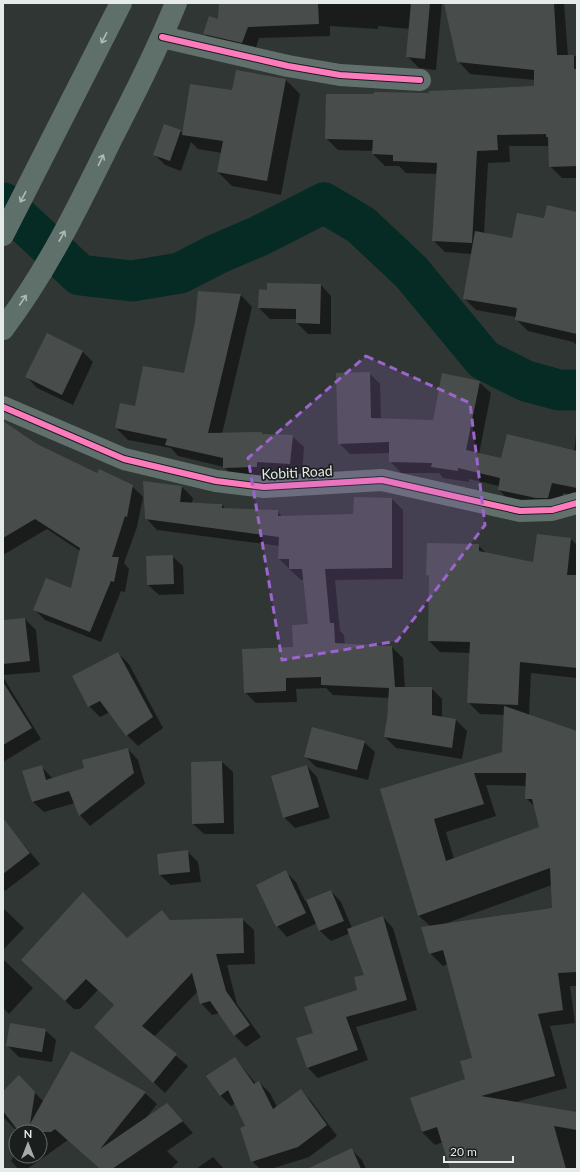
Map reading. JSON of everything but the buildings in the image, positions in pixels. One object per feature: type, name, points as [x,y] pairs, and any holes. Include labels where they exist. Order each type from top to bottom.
[{"type":"main road","points":[[3,235],[121,3]]},
{"type":"main road","points":[[3,329],[43,270],[84,195],[162,37],[176,3]]},
{"type":"street","points":[[162,37],[288,66],[340,75],[420,80]]},
{"type":"street","name":"Kobiti Road","points":[[3,407],[124,459],[216,481],[264,487],[382,480],[520,512],[552,510],[577,503]]},
{"type":"highlighted area","points":[[366,356],[470,403],[485,525],[397,641],[282,660],[248,458]]},
{"type":"waterway","points":[[3,203],[80,275],[132,281],[180,273],[217,254],[259,236],[324,203],[361,225],[411,272],[484,360],[526,381],[559,390],[577,390]]},
{"type":"cycle path","points":[[162,37],[288,66],[340,75],[420,80]]},
{"type":"cycle path","points":[[3,407],[124,459],[216,481],[264,487],[382,480],[520,511],[552,510],[577,503]]}]
